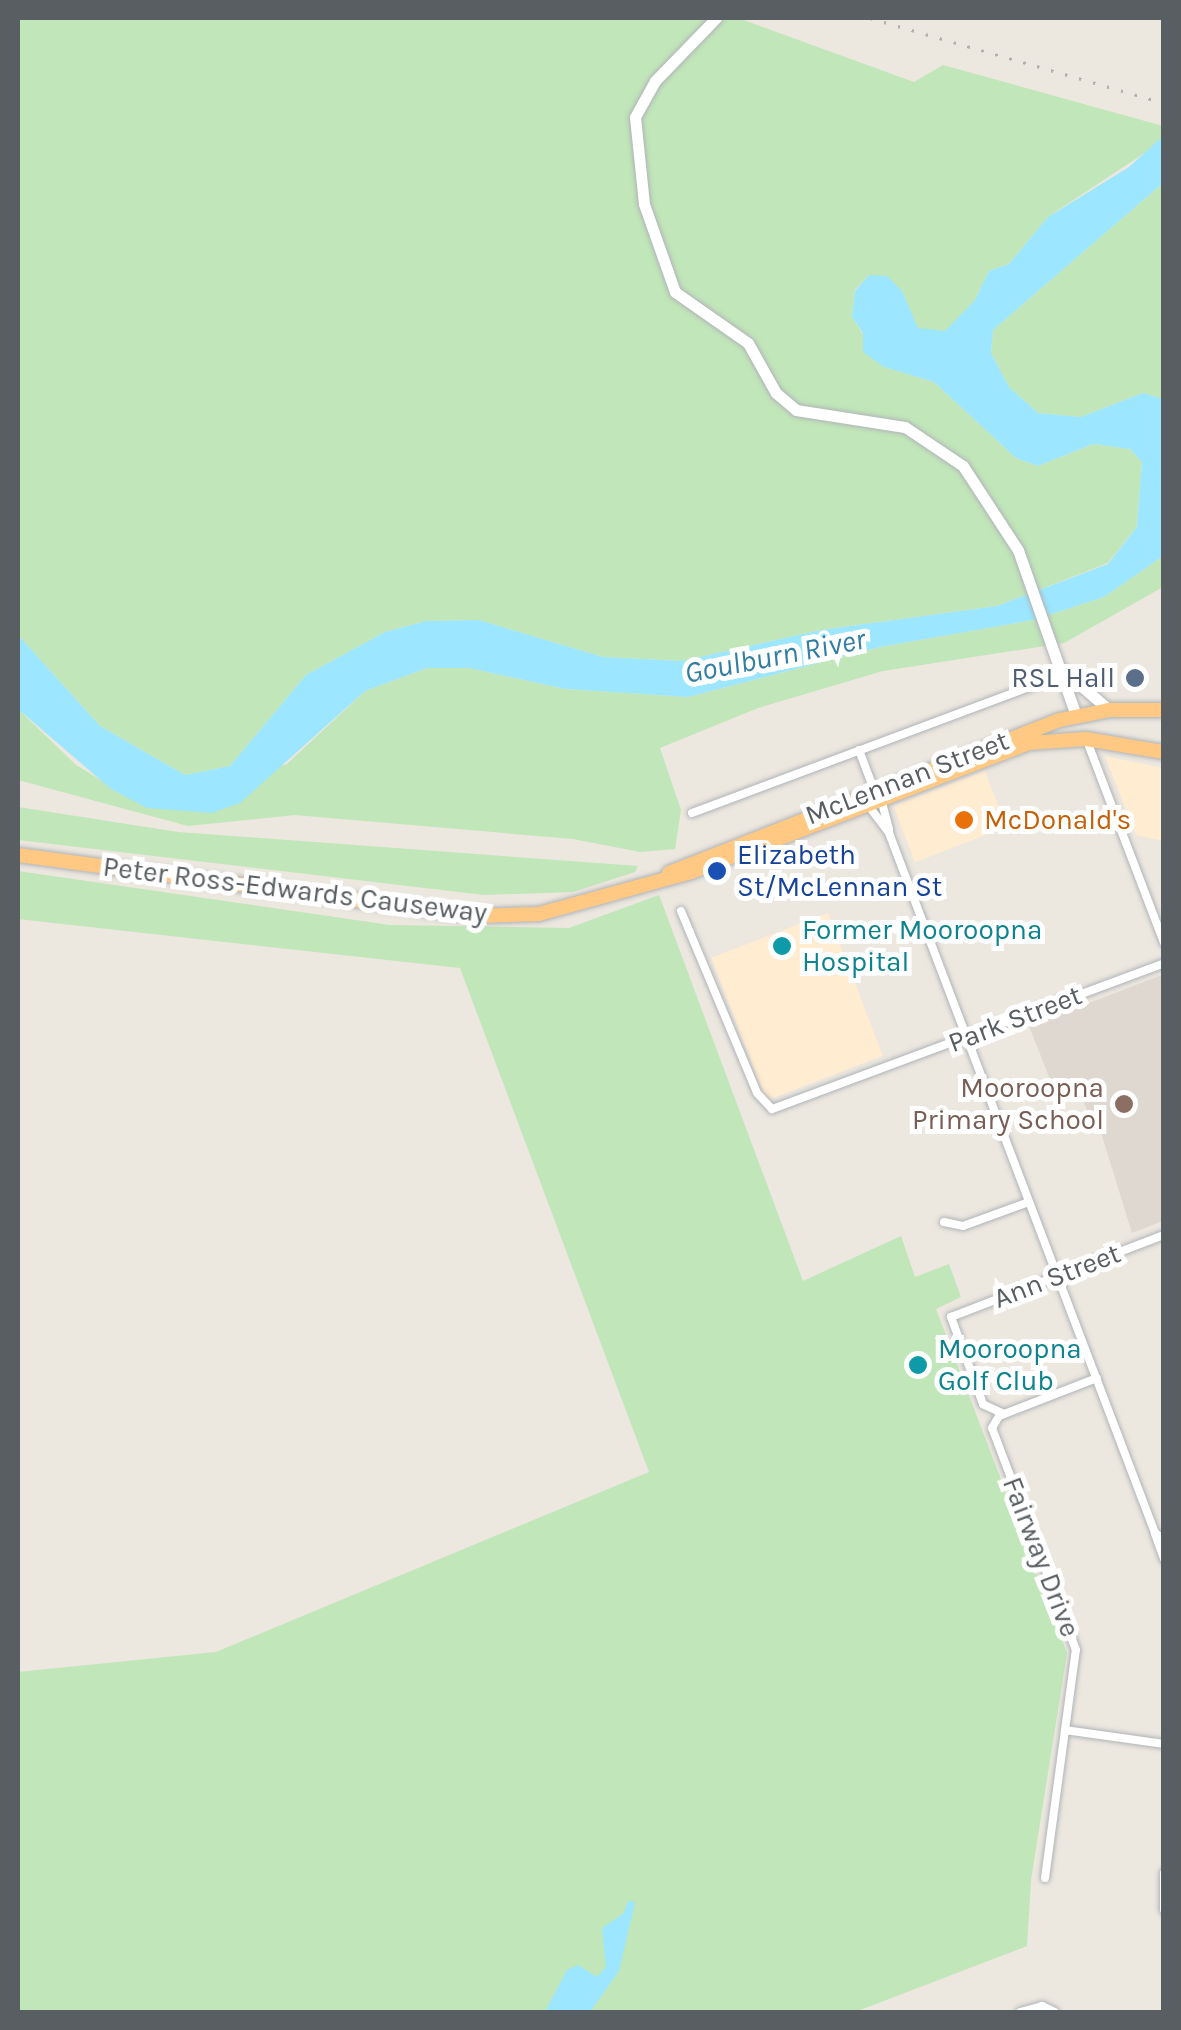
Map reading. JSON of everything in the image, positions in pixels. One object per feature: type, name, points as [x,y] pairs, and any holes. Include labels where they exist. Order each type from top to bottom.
[{"type":"highway","name":"McLennan Street","points":[[629,890],[1076,716],[1109,710],[1164,710]]},
{"type":"highway","points":[[1076,716],[1086,739]]},
{"type":"highway","name":"McLennan Street","points":[[658,879],[864,806],[877,795],[1029,744],[1086,739],[1164,752]]},
{"type":"highway","name":"Peter Ross-Edwards Causeway","points":[[18,855],[442,912],[513,916],[594,902],[629,890]]},
{"type":"street","points":[[716,18],[655,81],[635,118],[641,190],[675,292],[748,343],[776,394],[796,410],[892,423],[943,447],[981,488],[1018,550],[1054,643],[1076,716]]},
{"type":"street","points":[[1060,669],[1109,710]]},
{"type":"street","points":[[692,813],[1060,669]]},
{"type":"street","points":[[1086,739],[1164,943]]},
{"type":"street","points":[[859,750],[1164,1560]]},
{"type":"street","points":[[864,806],[876,808],[890,833]]},
{"type":"street","name":"Park Street","points":[[682,911],[758,1096],[778,1109],[1164,963]]},
{"type":"street","points":[[944,1222],[963,1226],[1029,1202]]},
{"type":"street","name":"Ann Street","points":[[1000,1416],[982,1402],[951,1317],[1164,1235]]},
{"type":"street","points":[[1000,1416],[1097,1378]]},
{"type":"street","name":"Fairway Drive","points":[[1000,1416],[993,1432],[1075,1646],[1045,1878]]},
{"type":"street","points":[[1151,1520],[1164,1531]]},
{"type":"street","points":[[1151,1520],[1164,1539]]},
{"type":"street","points":[[1065,1730],[1164,1744]]},
{"type":"street","points":[[1163,1906],[1164,1873]]},
{"type":"street","points":[[1020,2012],[1042,2006],[1055,2012]]},
{"type":"shaded area","points":[[1105,756],[1163,768],[1163,841],[1136,835]]},
{"type":"shaded area","points":[[985,771],[1007,827],[915,862],[894,806]]},
{"type":"shaded area","name":"Former Mooroopna Hospital","points":[[828,913],[883,1056],[766,1101],[711,958]]},
{"type":"shaded area","name":"Mooroopna Primary School","points":[[1162,975],[1163,1221],[1132,1233],[1098,1123],[1092,1124],[1075,1078],[1053,1087],[1029,1026]]},
{"type":"green space","points":[[18,18],[738,18],[914,82],[943,65],[1163,126],[1161,142],[1048,217],[1009,264],[989,271],[975,300],[945,331],[918,329],[902,291],[869,275],[855,290],[852,317],[884,367],[934,382],[1016,458],[1038,466],[1093,444],[1130,449],[1142,462],[1137,527],[1108,563],[997,606],[821,630],[682,661],[603,657],[479,620],[426,621],[385,632],[306,675],[230,766],[185,775],[100,726],[18,635]]},
{"type":"green space","points":[[1163,183],[1163,399],[1143,393],[1081,417],[1038,413],[1009,387],[991,353],[993,330]]},
{"type":"green space","points":[[1163,556],[1163,587],[1064,643],[883,671],[758,708],[660,748],[681,810],[675,849],[640,852],[573,839],[295,815],[188,826],[18,780],[18,709],[76,765],[147,808],[287,764],[365,691],[427,668],[469,668],[565,689],[688,697],[880,647],[1033,620],[1104,597]]},
{"type":"green space","points":[[18,807],[178,832],[638,866],[635,872],[573,892],[484,895],[18,840]]},
{"type":"green space","name":"Mooroopna Golf Club","points":[[18,871],[390,925],[569,928],[659,895],[803,1281],[901,1236],[915,1277],[949,1264],[961,1297],[936,1309],[1067,1653],[1031,1880],[1027,1946],[855,2012],[18,2012],[18,1672],[216,1652],[649,1472],[460,968],[18,919]]},
{"type":"water","name":"Goulburn River","points":[[1163,136],[1163,183],[993,330],[991,353],[1009,387],[1038,413],[1081,417],[1143,393],[1163,399],[1163,556],[1104,597],[1033,620],[880,647],[688,697],[565,689],[469,668],[427,668],[365,691],[240,803],[212,813],[147,808],[111,789],[18,709],[18,635],[100,726],[185,775],[230,766],[306,675],[385,632],[426,621],[479,620],[603,657],[682,661],[821,630],[997,606],[1108,564],[1137,527],[1142,462],[1130,449],[1093,444],[1038,466],[1016,458],[934,382],[884,367],[863,352],[863,333],[852,317],[855,291],[869,275],[887,276],[902,291],[918,328],[945,331],[975,300],[989,271],[1009,264],[1048,217],[1129,167]]},
{"type":"water","points":[[629,1900],[635,1903],[619,1971],[590,2012],[545,2012],[567,1970],[578,1965],[597,1977],[606,1967],[602,1928],[623,1914]]},
{"type":"railway","points":[[870,18],[1164,103]]},
{"type":"place","name":"RSL Hall","points":[[1135,678]]},
{"type":"place","name":"McDonald's","points":[[964,820]]},
{"type":"place","name":"Elizabeth St/McLennan St","points":[[717,871]]},
{"type":"place","name":"Former Mooroopna Hospital","points":[[782,946]]},
{"type":"place","name":"Mooroopna Primary School","points":[[1124,1104]]},
{"type":"place","name":"Mooroopna Golf Club","points":[[918,1365]]}]
